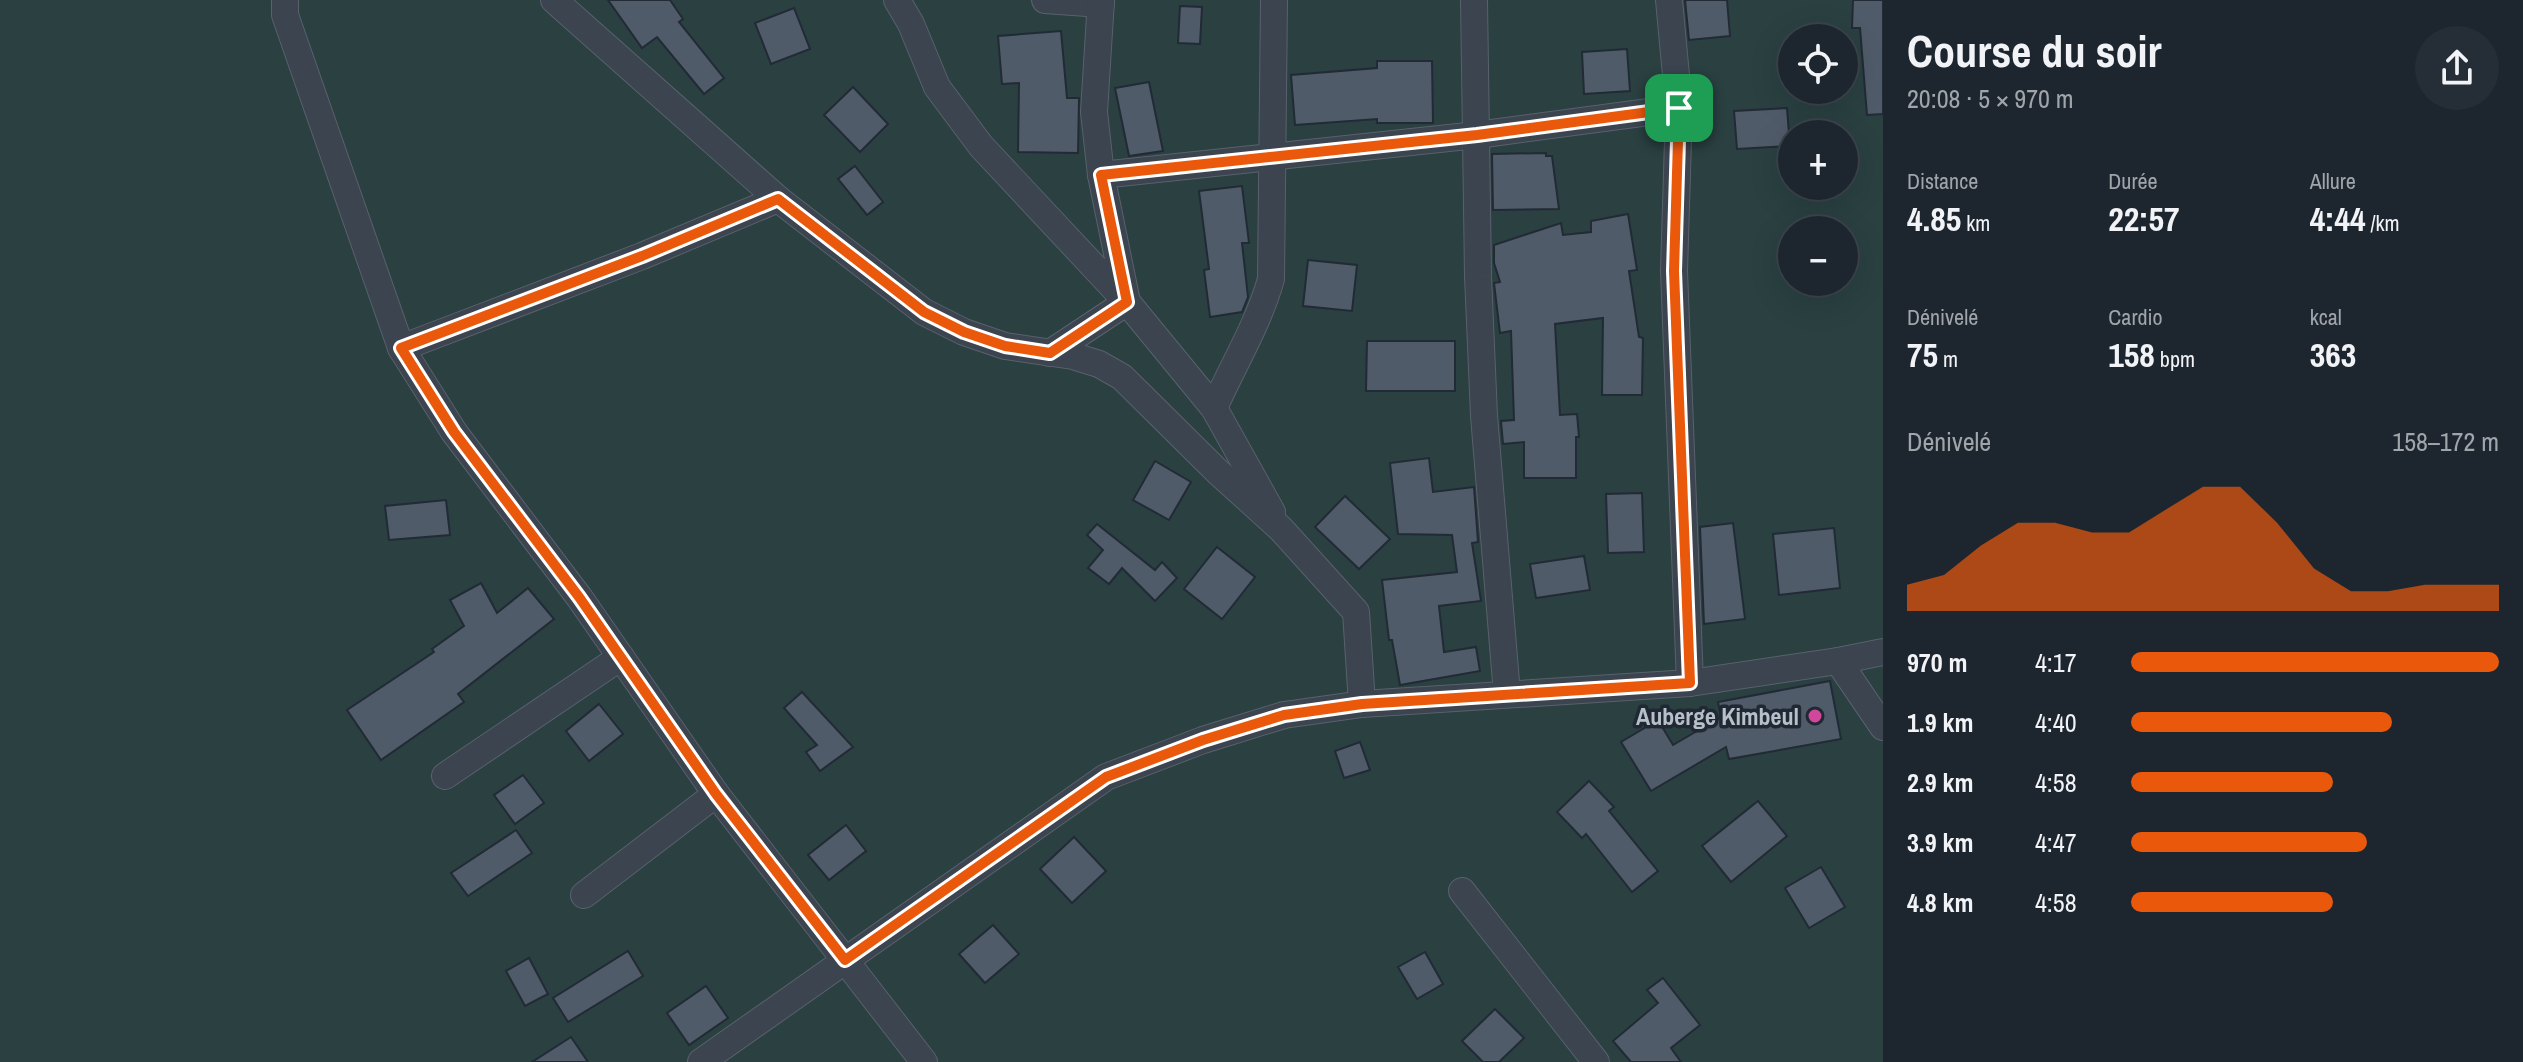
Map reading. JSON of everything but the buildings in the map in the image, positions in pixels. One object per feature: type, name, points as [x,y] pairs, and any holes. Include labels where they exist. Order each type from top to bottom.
[{"type":"street","points":[[285,0],[285,15],[401,348],[454,432],[579,597],[716,794],[924,1062]]},
{"type":"street","points":[[554,0],[778,199],[924,312],[964,332],[991,341],[1099,364],[1122,377],[1281,529],[1356,612],[1362,704]]},
{"type":"street","points":[[897,0],[911,24],[937,87],[981,146],[1127,302],[1214,408],[1281,529]]},
{"type":"street","points":[[911,24],[923,0]]},
{"type":"street","points":[[1045,0],[1101,2],[1094,112],[1101,175],[1127,302]]},
{"type":"street","points":[[1214,408],[1262,312],[1271,279],[1274,0]]},
{"type":"street","points":[[1474,0],[1478,276],[1484,416],[1507,694]]},
{"type":"street","points":[[1669,0],[1679,108],[1674,271],[1690,683]]},
{"type":"street","points":[[1101,175],[1477,135],[1679,108]]},
{"type":"street","points":[[401,348],[642,256],[778,199]]},
{"type":"street","points":[[1050,353],[1127,302]]},
{"type":"street","points":[[701,1062],[1106,777],[1203,740],[1284,715],[1362,704],[1690,683],[1883,652]]},
{"type":"street","points":[[445,776],[621,657]]},
{"type":"street","points":[[1838,661],[1883,727]]},
{"type":"street","points":[[584,895],[716,794]]},
{"type":"street","points":[[1462,891],[1596,1062]]},
{"type":"green space","points":[[0,0],[1883,0],[1883,1062],[0,1062]]},
{"type":"place","name":"Auberge Kimbeul","points":[[1815,716]]},
{"type":"route","points":[[1679,108],[1674,271],[1690,683],[1362,704],[1284,715],[1203,740],[1106,777],[845,960],[716,794],[579,597],[454,432],[401,348],[642,256],[778,199],[924,312],[964,332],[1005,346],[1050,353],[1127,302],[1101,175],[1477,135],[1679,108]]}]
